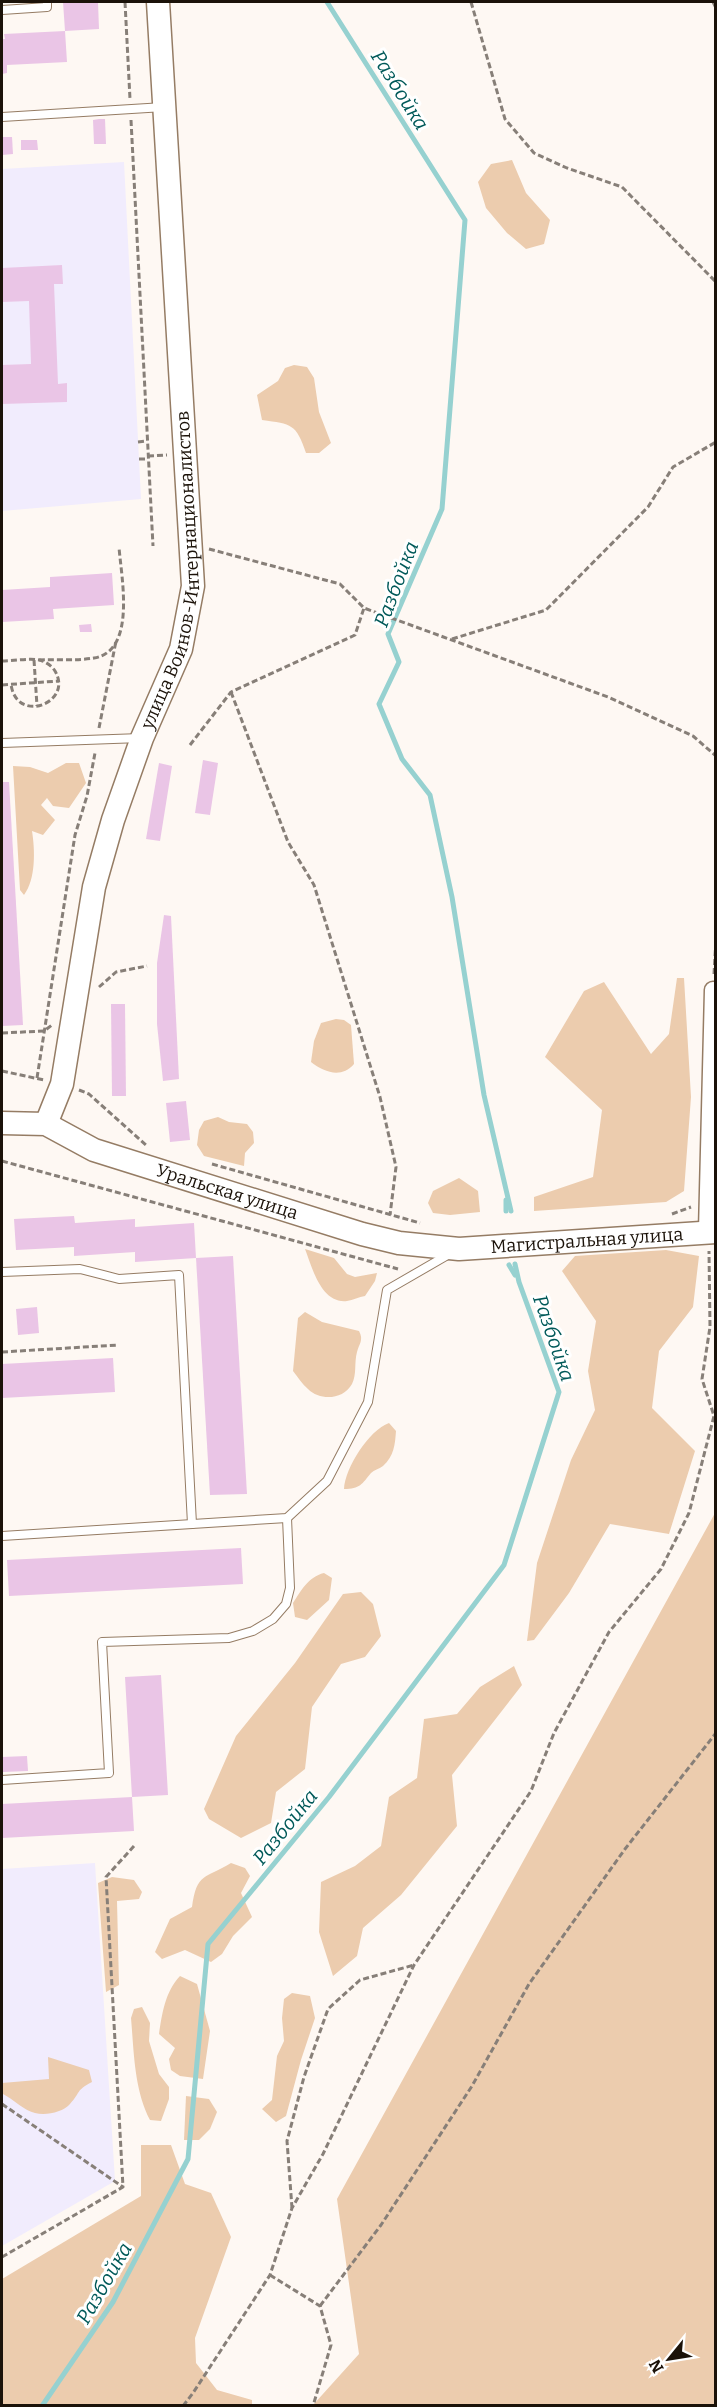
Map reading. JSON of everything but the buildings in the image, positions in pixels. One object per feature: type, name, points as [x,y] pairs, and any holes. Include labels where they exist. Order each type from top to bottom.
[{"type":"street","name":"улица Воинов-Интернационалистов","points":[[46,1124],[62,1084],[94,887],[113,820],[142,738],[181,649],[193,586],[158,2]]},
{"type":"street","points":[[711,1231],[713,990]]},
{"type":"street","name":"Уральская улица","points":[[2,1123],[46,1124],[94,1150],[362,1234],[399,1243],[459,1248]]},
{"type":"street","name":"Магистральная улица","points":[[459,1248],[711,1231]]},
{"type":"lane","points":[[2,10],[47,7],[47,2]]},
{"type":"lane","points":[[2,117],[164,107]]},
{"type":"lane","points":[[2,743],[142,738]]},
{"type":"lane","points":[[2,1536],[286,1518],[327,1481],[368,1402],[387,1290],[459,1248]]},
{"type":"lane","points":[[2,1272],[80,1269],[119,1278],[179,1275],[192,1524]]},
{"type":"lane","points":[[2,1780],[110,1773],[102,1642],[229,1638],[253,1631],[273,1619],[286,1604],[290,1588],[286,1518]]},
{"type":"path","points":[[124,2],[153,546]]},
{"type":"path","points":[[471,2],[505,119],[534,153],[567,168],[622,187],[716,282]]},
{"type":"path","points":[[713,2],[716,8]]},
{"type":"path","points":[[138,442],[147,441]]},
{"type":"path","points":[[451,639],[546,610],[648,507],[673,467],[716,442]]},
{"type":"path","points":[[139,459],[166,455]]},
{"type":"path","points":[[190,544],[340,584],[364,608],[608,697],[693,736],[716,756]]},
{"type":"path","points":[[2,1071],[37,1078],[75,835],[87,796],[116,641],[124,620],[119,547]]},
{"type":"path","points":[[190,745],[231,692],[355,635],[364,608]]},
{"type":"path","points":[[2,662],[95,658],[105,654],[116,641]]},
{"type":"path","points":[[11,684],[15,695],[27,705],[37,706],[50,702],[55,696],[58,681],[52,667],[37,660]]},
{"type":"path","points":[[37,660],[37,706]]},
{"type":"path","points":[[2,685],[58,681]]},
{"type":"path","points":[[231,692],[288,842],[314,885],[373,1075],[396,1167],[390,1215]]},
{"type":"path","points":[[713,990],[716,939]]},
{"type":"path","points":[[2,1032],[44,1031]]},
{"type":"path","points":[[89,1094],[145,1145],[156,1148]]},
{"type":"path","points":[[2,1161],[414,1273]]},
{"type":"path","points":[[212,1164],[422,1224]]},
{"type":"path","points":[[183,2406],[270,2275],[292,2208],[323,2154],[414,1965],[531,1791],[554,1733],[609,1632],[661,1569],[688,1513],[715,1417],[702,1379],[710,1327],[711,1231]]},
{"type":"path","points":[[710,1327],[716,1333]]},
{"type":"path","points":[[2,1352],[118,1344]]},
{"type":"path","points":[[320,2306],[381,2225],[472,2086],[529,1984],[625,1849],[716,1732]]},
{"type":"path","points":[[123,2187],[106,1877],[134,1846]]},
{"type":"path","points":[[292,2208],[287,2141],[304,2077],[328,2009],[360,1980],[414,1965]]},
{"type":"path","points":[[2,2104],[123,2187]]},
{"type":"path","points":[[2,2256],[123,2187]]},
{"type":"path","points":[[270,2275],[320,2306],[331,2345],[313,2406]]},
{"type":"shaded area","points":[[512,160],[526,193],[550,220],[544,244],[526,249],[507,233],[486,208],[478,182],[491,164]]},
{"type":"shaded area","points":[[124,162],[141,499],[2,511],[2,169]]},
{"type":"shaded area","points":[[294,365],[307,367],[314,378],[319,412],[331,443],[319,453],[306,453],[299,436],[292,427],[262,420],[257,395],[278,381],[285,368]]},
{"type":"shaded area","points":[[66,763],[79,763],[86,783],[69,808],[53,806],[47,798],[41,805],[55,820],[43,835],[32,831],[33,873],[24,895],[20,890],[13,766],[30,767],[48,773]]},
{"type":"shaded area","points":[[677,978],[684,978],[691,1097],[684,1191],[666,1202],[534,1211],[534,1197],[593,1177],[602,1110],[545,1057],[584,991],[604,982],[651,1054],[669,1034]]},
{"type":"shaded area","points":[[336,1019],[344,1020],[351,1025],[354,1064],[349,1069],[338,1073],[321,1069],[311,1062],[314,1041],[321,1023]]},
{"type":"shaded area","points":[[218,1117],[229,1122],[247,1124],[253,1132],[254,1143],[245,1153],[244,1166],[204,1156],[197,1145],[199,1130],[204,1121]]},
{"type":"shaded area","points":[[459,1178],[478,1191],[480,1212],[450,1215],[433,1213],[428,1203],[433,1191]]},
{"type":"shaded area","points":[[305,1249],[334,1258],[347,1274],[355,1277],[377,1273],[375,1281],[365,1296],[347,1301],[330,1297],[319,1283]]},
{"type":"shaded area","points":[[666,1250],[699,1256],[693,1307],[659,1351],[652,1408],[695,1451],[669,1534],[610,1524],[569,1593],[534,1640],[527,1641],[537,1563],[571,1460],[595,1410],[588,1371],[596,1321],[562,1271],[575,1256]]},
{"type":"shaded area","points":[[305,1312],[322,1322],[359,1331],[361,1339],[356,1356],[354,1380],[348,1389],[337,1396],[325,1397],[313,1393],[293,1371],[298,1318]]},
{"type":"shaded area","points":[[389,1423],[396,1431],[390,1458],[360,1485],[344,1489],[345,1480],[359,1451],[374,1433]]},
{"type":"shaded area","points":[[715,1513],[715,2405],[313,2405],[359,2354],[337,2199]]},
{"type":"shaded area","points":[[324,1573],[332,1578],[329,1600],[307,1620],[295,1617],[293,1603],[309,1581]]},
{"type":"shaded area","points":[[361,1592],[373,1604],[381,1636],[365,1657],[341,1664],[312,1707],[305,1769],[276,1792],[271,1823],[241,1838],[209,1819],[204,1809],[236,1736],[295,1663],[343,1594]]},
{"type":"shaded area","points":[[514,1666],[522,1685],[452,1775],[457,1826],[401,1895],[363,1928],[357,1956],[333,1976],[319,1932],[321,1882],[355,1866],[381,1846],[389,1797],[417,1778],[424,1719],[457,1714],[480,1687]]},
{"type":"shaded area","points":[[95,1863],[115,2181],[2,2246],[2,1869]]},
{"type":"shaded area","points":[[231,1863],[245,1868],[250,1876],[241,1893],[252,1917],[233,1936],[222,1954],[211,1962],[185,1950],[162,1959],[155,1952],[170,1919],[192,1907],[197,1888],[204,1878]]},
{"type":"shaded area","points":[[112,1877],[134,1880],[142,1892],[139,1899],[117,1901],[119,1985],[106,1992],[98,1883]]},
{"type":"shaded area","points":[[180,1976],[197,1984],[210,2031],[203,2079],[180,2076],[171,2070],[169,2059],[175,2048],[159,2034],[168,1996]]},
{"type":"shaded area","points":[[292,1993],[310,1996],[315,2018],[286,2116],[276,2122],[262,2109],[272,2100],[277,2056],[284,2041],[282,2018],[284,1999]]},
{"type":"shaded area","points":[[142,2007],[150,2023],[149,2041],[159,2074],[169,2087],[169,2099],[161,2121],[150,2120],[138,2083],[131,2018],[134,2009]]},
{"type":"shaded area","points":[[48,2057],[89,2070],[92,2082],[80,2090],[67,2107],[49,2114],[39,2114],[31,2112],[3,2094],[2,2083],[49,2079]]},
{"type":"shaded area","points":[[186,2096],[209,2099],[217,2112],[210,2129],[199,2140],[184,2140]]},
{"type":"shaded area","points":[[141,2145],[171,2145],[185,2184],[211,2193],[231,2237],[195,2338],[196,2363],[217,2390],[252,2400],[252,2405],[2,2405],[2,2279],[141,2196]]},
{"type":"waterway","name":"Разбойка","points":[[327,2],[465,220],[442,509],[388,634],[399,662],[379,704],[402,759],[430,795],[452,897],[484,1095],[511,1211]]},
{"type":"waterway","name":"Разбойка","points":[[506,1200],[506,1211]]},
{"type":"waterway","name":"Разбойка","points":[[42,2406],[113,2302],[188,2159],[208,1944],[329,1797],[504,1565],[559,1392],[519,1282],[515,1264]]},
{"type":"waterway","name":"Разбойка","points":[[509,1265],[515,1275]]}]
